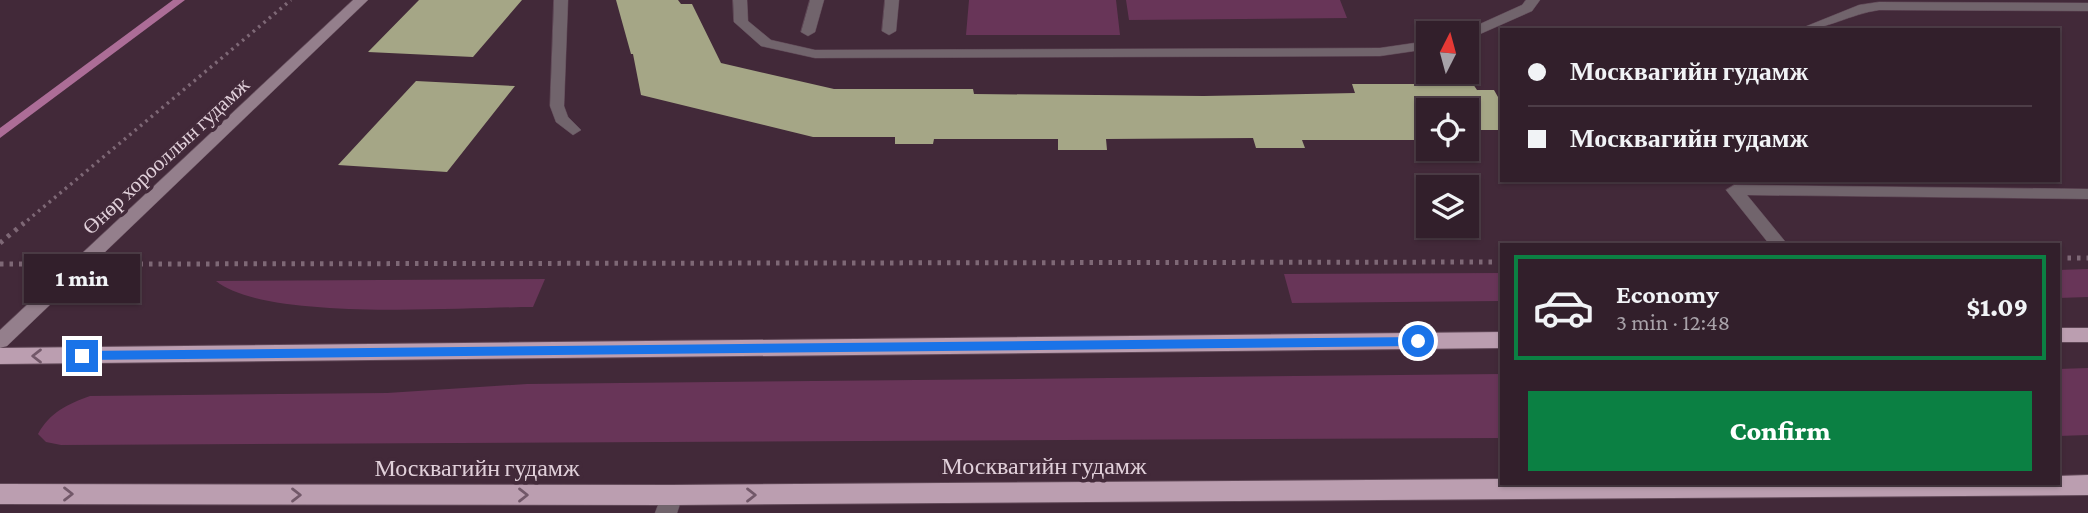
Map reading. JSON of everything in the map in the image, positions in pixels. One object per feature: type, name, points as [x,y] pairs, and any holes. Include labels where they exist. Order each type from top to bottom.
[{"type":"highway","points":[[2060,335],[2088,335]]},
{"type":"highway","points":[[0,356],[1500,340]]},
{"type":"highway","name":"Москвагийн гудамж","points":[[0,494],[669,504],[2088,485]]},
{"type":"main road","name":"Өнөр хорооллын гудамж","points":[[0,341],[361,0]]},
{"type":"lane","points":[[561,0],[556,106],[561,119],[573,130]]},
{"type":"lane","points":[[740,0],[741,22],[766,43],[815,54],[1380,52],[1416,47]]},
{"type":"lane","points":[[808,32],[817,0]]},
{"type":"lane","points":[[889,31],[892,0]]},
{"type":"lane","points":[[1479,29],[1527,8],[1534,0]]},
{"type":"lane","points":[[1809,28],[1864,8],[1879,6],[2088,7]]},
{"type":"lane","points":[[1730,185],[2088,194]]},
{"type":"lane","points":[[1730,185],[1777,243]]},
{"type":"path","points":[[0,243],[291,0]]},
{"type":"path","points":[[2060,258],[2088,258]]},
{"type":"path","points":[[0,264],[1500,262]]},
{"type":"shaded area","points":[[969,0],[1116,0],[1120,35],[966,35]]},
{"type":"shaded area","points":[[1126,0],[1340,0],[1347,18],[1129,20]]},
{"type":"shaded area","points":[[2088,269],[2088,297],[2060,298],[2060,270]]},
{"type":"shaded area","points":[[1500,273],[1500,301],[1292,303],[1284,274]]},
{"type":"shaded area","points":[[545,279],[533,307],[416,310],[320,307],[277,302],[241,294],[216,281]]},
{"type":"shaded area","points":[[2088,368],[2088,435],[2060,436],[2060,369]]},
{"type":"shaded area","points":[[1500,374],[1500,438],[61,445],[46,442],[38,434],[60,410],[90,396],[387,393],[527,384]]},
{"type":"building","points":[[419,0],[522,0],[473,57],[368,52]]},
{"type":"building","points":[[616,0],[678,0],[681,4],[692,4],[721,63],[834,89],[973,89],[974,94],[1204,96],[1355,93],[1352,84],[1473,84],[1477,90],[1494,90],[1500,100],[1500,130],[1479,130],[1479,98],[1416,98],[1416,140],[1302,140],[1305,148],[1256,148],[1253,138],[1106,139],[1107,150],[1058,150],[1058,139],[934,139],[933,144],[895,144],[895,137],[813,137],[641,95],[633,54]]},
{"type":"building","points":[[416,81],[515,86],[447,172],[338,165]]},
{"type":"waterway","points":[[0,134],[180,0]]},
{"type":"route","points":[[82,356],[1418,341]]}]
